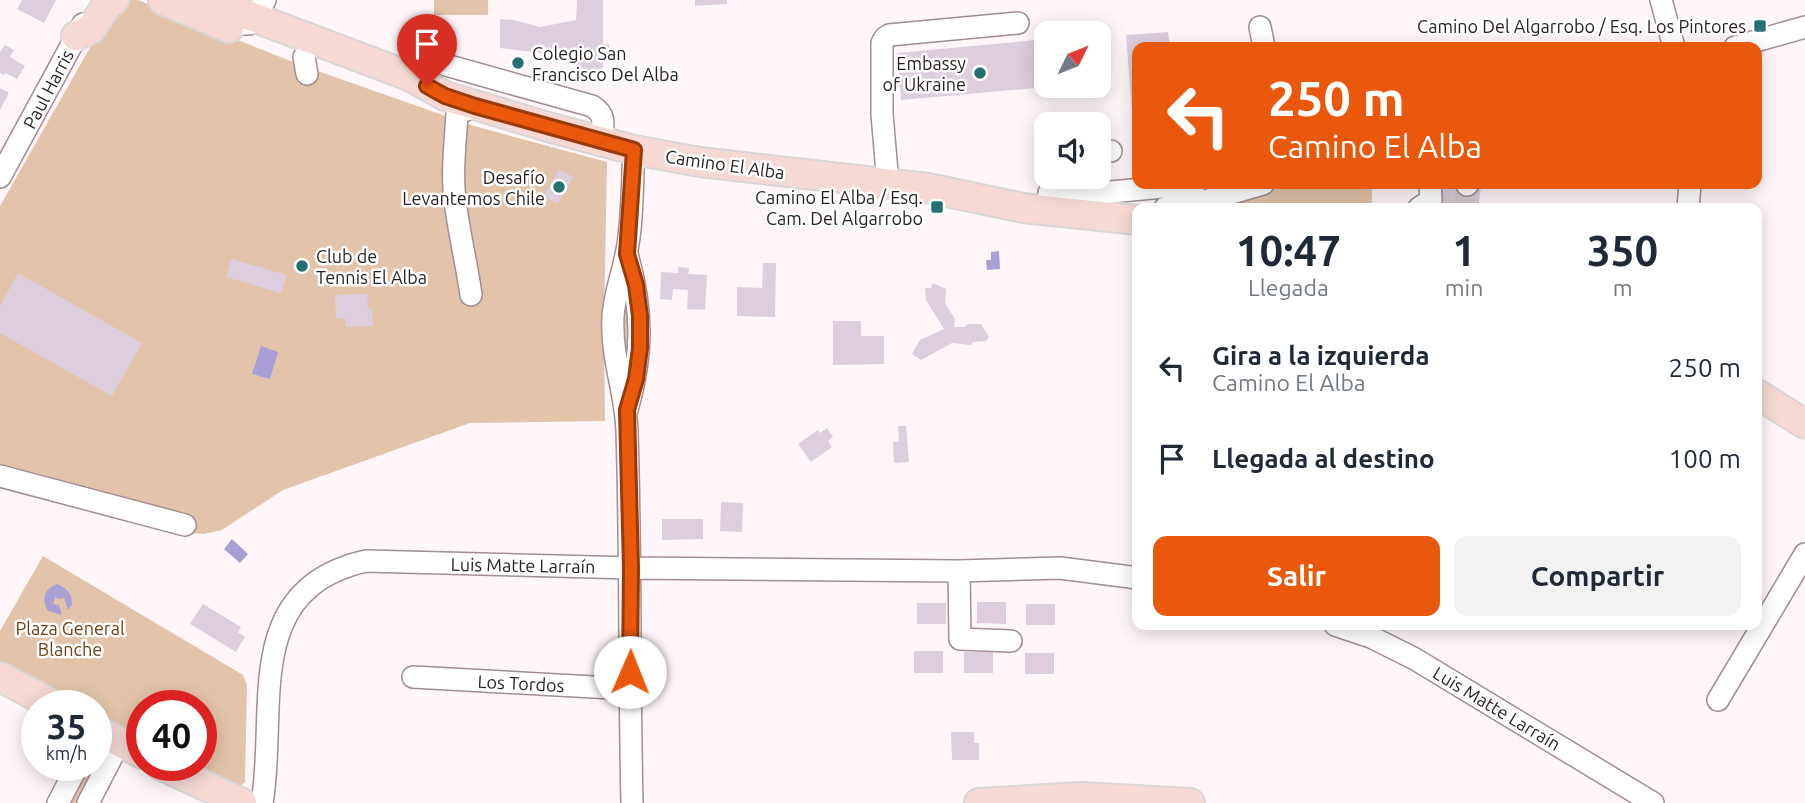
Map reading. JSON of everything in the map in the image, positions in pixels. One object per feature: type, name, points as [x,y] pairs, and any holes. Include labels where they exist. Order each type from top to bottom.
[{"type":"main road","points":[[76,36],[91,29],[99,21],[108,3],[114,0]]},
{"type":"main road","name":"Camino El Alba","points":[[163,0],[210,10],[260,9],[409,76],[459,105]]},
{"type":"main road","name":"Camino El Alba","points":[[210,10],[306,66],[634,150],[713,164],[928,188],[1034,188]]},
{"type":"main road","name":"Camino El Alba","points":[[928,188],[1023,208],[1130,217]]},
{"type":"main road","name":"Camino El Alba","points":[[1076,189],[1136,203]]},
{"type":"main road","points":[[1762,397],[1805,424]]},
{"type":"main road","points":[[0,677],[25,690]]},
{"type":"main road","points":[[195,781],[242,803]]},
{"type":"main road","points":[[979,803],[1082,797],[1190,803]]},
{"type":"street","name":"Paul Harris","points":[[0,177],[95,0]]},
{"type":"street","points":[[1661,0],[1673,42]]},
{"type":"street","points":[[879,183],[874,126],[881,114],[885,38],[889,35],[1018,23]]},
{"type":"street","points":[[1752,42],[1805,27]]},
{"type":"street","points":[[409,76],[416,63],[424,59],[592,106],[603,115],[601,141]]},
{"type":"street","points":[[459,105],[453,162],[456,207],[471,295]]},
{"type":"street","points":[[632,803],[627,410],[636,379],[640,316],[627,254],[634,150]]},
{"type":"street","points":[[1111,186],[1132,185]]},
{"type":"street","points":[[1197,203],[1246,189]]},
{"type":"street","points":[[0,477],[185,525]]},
{"type":"street","points":[[1762,626],[1805,554]]},
{"type":"street","name":"Luis Matte Larraín","points":[[262,803],[272,651],[279,630],[298,599],[318,581],[341,568],[366,561],[631,568],[1060,568],[1132,577]]},
{"type":"street","points":[[959,570],[961,639],[1011,641]]},
{"type":"street","name":"Luis Matte Larraín","points":[[1350,630],[1371,637],[1415,659],[1653,803]]},
{"type":"street","points":[[1718,700],[1760,630]]},
{"type":"street","name":"Los Tordos","points":[[413,677],[629,689]]},
{"type":"street","points":[[58,803],[70,781]]},
{"type":"street","points":[[88,803],[95,781]]},
{"type":"green space","name":"Club de Tennis El Alba","points":[[117,0],[138,0],[298,64],[474,126],[607,162],[605,421],[470,423],[283,490],[222,530],[204,534],[168,531],[0,486],[0,206]]},
{"type":"green space","points":[[434,0],[488,0],[488,15],[434,15]]},
{"type":"green space","points":[[1272,189],[1372,189],[1372,203],[1221,203]]},
{"type":"green space","points":[[624,297],[628,297],[630,350],[625,351],[618,322]]},
{"type":"green space","name":"Plaza General Blanche","points":[[43,556],[243,675],[247,685],[245,782],[239,788],[217,778],[217,690],[126,690],[126,732],[112,725],[112,690],[48,690],[0,665],[0,631]]},
{"type":"green space","points":[[79,781],[91,781],[79,803],[67,803]]},
{"type":"shaded area","points":[[999,251],[1000,269],[987,270],[986,260],[991,260],[991,252]]},
{"type":"shaded area","points":[[261,346],[278,352],[270,379],[252,374]]},
{"type":"shaded area","points":[[232,539],[248,554],[240,563],[224,549]]},
{"type":"shaded area","points":[[57,584],[69,592],[72,601],[68,610],[64,598],[57,599],[56,596],[53,604],[59,605],[62,615],[48,611],[45,602],[47,592]]},
{"type":"building","points":[[22,0],[56,0],[44,23],[17,9]]},
{"type":"building","points":[[577,0],[603,0],[603,44],[609,44],[609,58],[603,58],[603,71],[577,71],[576,49],[542,53],[500,48],[500,19],[540,27],[576,20]]},
{"type":"building","points":[[695,0],[727,0],[727,4],[695,6]]},
{"type":"building","points":[[1168,32],[1169,42],[1132,42],[1132,112],[1126,35]]},
{"type":"building","points":[[1034,40],[1034,88],[901,100],[897,53]]},
{"type":"building","points":[[5,45],[14,50],[10,57],[25,66],[17,79],[0,73],[0,52]]},
{"type":"building","points":[[0,88],[9,93],[0,110]]},
{"type":"building","name":"Desafío Levantemos Chile","points":[[559,169],[573,177],[558,204],[544,196]]},
{"type":"building","points":[[1437,189],[1481,189],[1479,203],[1430,203]]},
{"type":"building","points":[[231,259],[287,275],[281,293],[226,277]]},
{"type":"building","points":[[763,263],[776,263],[775,317],[737,316],[737,287],[762,288]]},
{"type":"building","points":[[678,267],[689,268],[688,274],[707,275],[705,310],[687,309],[688,290],[673,289],[672,300],[660,299],[661,272],[678,273]]},
{"type":"building","points":[[18,273],[142,343],[112,396],[0,333],[0,306]]},
{"type":"building","points":[[933,283],[946,289],[945,303],[955,319],[954,327],[981,324],[989,337],[986,341],[973,342],[971,345],[952,343],[921,360],[912,354],[920,340],[944,329],[926,300],[925,288],[931,288]]},
{"type":"building","points":[[367,294],[368,309],[372,309],[373,326],[346,327],[345,318],[336,319],[335,295]]},
{"type":"building","points":[[833,321],[861,321],[861,336],[884,336],[884,364],[833,365]]},
{"type":"building","points":[[898,426],[906,426],[909,462],[894,463],[893,442],[899,442]]},
{"type":"building","points":[[827,428],[833,437],[828,441],[832,447],[811,462],[798,444],[818,430],[820,433]]},
{"type":"building","points":[[721,502],[743,503],[742,532],[720,531]]},
{"type":"building","points":[[662,519],[703,519],[703,539],[662,540]]},
{"type":"building","points":[[977,602],[1006,602],[1006,624],[977,623]]},
{"type":"building","points":[[917,603],[946,603],[946,624],[917,624]]},
{"type":"building","points":[[203,604],[241,627],[238,632],[245,637],[236,652],[190,624]]},
{"type":"building","points":[[1026,604],[1055,604],[1055,625],[1026,625]]},
{"type":"building","points":[[914,651],[943,651],[943,673],[914,673]]},
{"type":"building","points":[[964,652],[993,652],[993,673],[964,673]]},
{"type":"building","points":[[1025,653],[1054,653],[1054,674],[1025,674]]},
{"type":"building","points":[[951,732],[974,732],[974,743],[979,743],[979,760],[952,760]]},
{"type":"tunnel","points":[[1464,203],[1466,189]]},
{"type":"tunnel","points":[[1433,201],[1437,203]]},
{"type":"place","name":"Camino Del Algarrobo / Esq. Los Pintores","points":[[1760,26]]},
{"type":"place","name":"Colegio San Francisco Del Alba","points":[[518,63]]},
{"type":"place","name":"Embassy of Ukraine","points":[[980,73]]},
{"type":"place","name":"Desafío Levantemos Chile","points":[[559,187]]},
{"type":"place","name":"Camino El Alba / Esq. Cam. Del Algarrobo","points":[[937,207]]},
{"type":"place","name":"Club de Tennis El Alba","points":[[302,266]]},
{"type":"route","points":[[427,86],[445,96],[475,106],[634,150],[627,254],[636,285],[640,348],[636,379],[627,410],[631,568],[630,672]]}]
